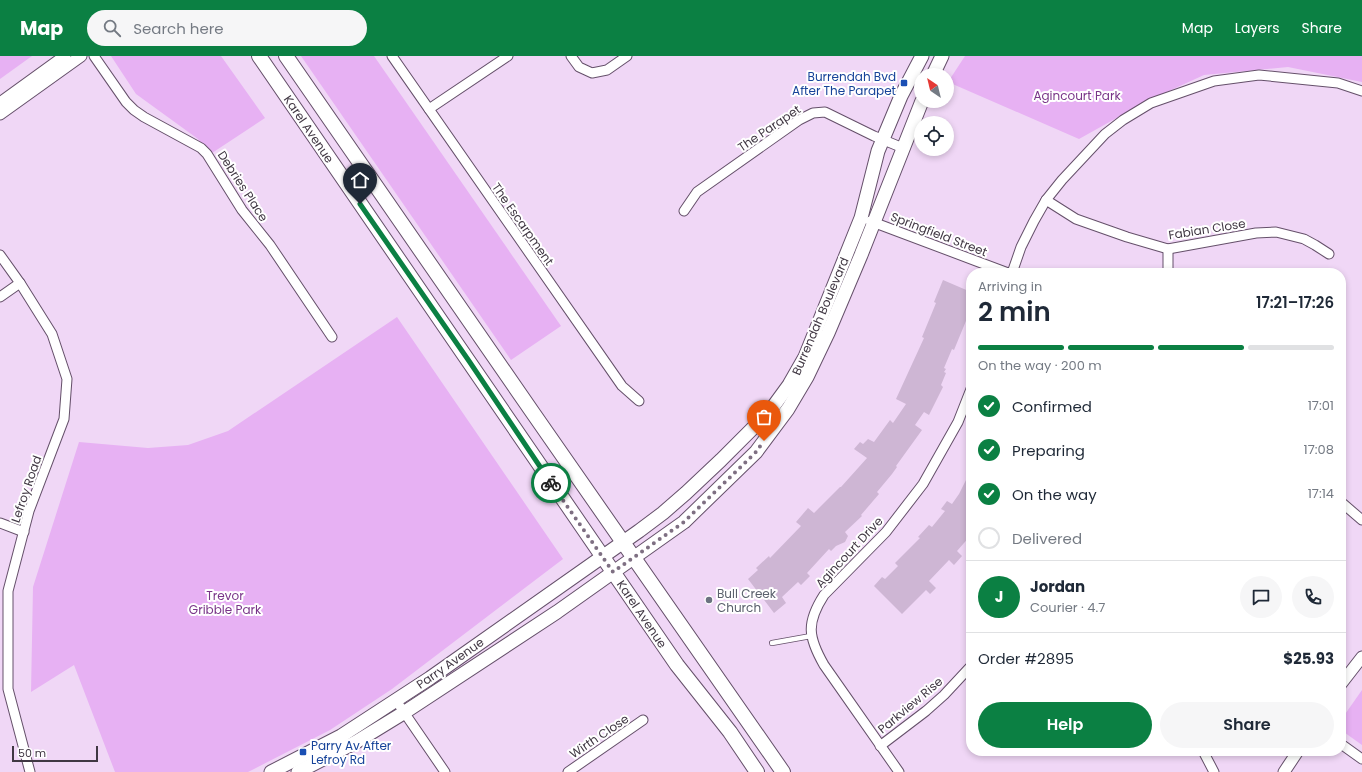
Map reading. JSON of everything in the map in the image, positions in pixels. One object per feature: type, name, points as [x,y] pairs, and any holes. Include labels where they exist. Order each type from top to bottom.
[{"type":"main road","name":"Karel Avenue","points":[[259,56],[677,665],[730,732],[757,772]]},
{"type":"main road","name":"Karel Avenue","points":[[286,56],[783,772]]},
{"type":"main road","name":"Burrendah Boulevard","points":[[623,542],[686,493],[770,411],[789,385],[805,357],[861,218],[882,140],[901,96],[922,56]]},
{"type":"main road","points":[[936,68],[942,56]]},
{"type":"main road","name":"Burrendah Boulevard","points":[[634,558],[684,522],[722,486],[756,452],[788,409],[807,377],[828,333],[874,223],[919,108]]},
{"type":"main road","name":"Parry Avenue","points":[[271,772],[341,736],[430,678],[623,542]]},
{"type":"main road","name":"Parry Avenue","points":[[298,772],[356,742],[405,712],[557,612],[634,558]]},
{"type":"street","points":[[0,102],[65,56]]},
{"type":"street","points":[[0,114],[81,56]]},
{"type":"street","name":"Debries Place","points":[[94,56],[126,102],[134,110],[201,148],[207,154],[242,210],[270,245],[332,337]]},
{"type":"street","name":"The Escarpment","points":[[392,56],[622,386],[639,400]]},
{"type":"street","points":[[429,109],[508,56]]},
{"type":"street","points":[[572,56],[579,67],[592,72],[607,70],[626,56]]},
{"type":"street","points":[[1014,268],[1022,247],[1046,200],[1062,180],[1105,134],[1123,120],[1151,104],[1214,81],[1259,75],[1338,83],[1362,91]]},
{"type":"street","name":"The Parapet","points":[[684,211],[697,192],[799,120],[813,113],[825,112],[882,140],[903,148]]},
{"type":"street","name":"Fabian Close","points":[[1046,200],[1076,219],[1127,237],[1168,249],[1256,233],[1276,232],[1304,239],[1329,254]]},
{"type":"street","name":"Springfield Street","points":[[861,218],[995,268]]},
{"type":"street","points":[[1168,249],[1168,268]]},
{"type":"street","name":"Lefroy Road","points":[[0,255],[20,283],[52,334],[67,379],[64,419],[29,511],[8,591],[4,690],[30,772]]},
{"type":"street","points":[[0,297],[20,283]]},
{"type":"street","name":"Agincourt Drive","points":[[899,772],[824,665],[814,648],[811,636],[812,621],[817,606],[824,595],[886,532],[923,484],[958,422],[966,402]]},
{"type":"street","points":[[1346,506],[1362,520]]},
{"type":"street","points":[[0,523],[24,532]]},
{"type":"street","points":[[1346,678],[1362,657]]},
{"type":"street","name":"Parkview Rise","points":[[880,746],[926,711],[944,695],[966,671]]},
{"type":"street","points":[[396,699],[445,772]]},
{"type":"street","name":"Wirth Close","points":[[568,772],[643,720]]},
{"type":"street","points":[[1346,748],[1362,759]]},
{"type":"street","points":[[1206,756],[1214,772]]},
{"type":"street","points":[[1284,772],[1295,756]]},
{"type":"lane","points":[[772,643],[811,636]]},
{"type":"green space","points":[[0,56],[32,56],[0,79]]},
{"type":"green space","points":[[111,56],[221,56],[265,118],[209,155],[198,139],[136,94]]},
{"type":"green space","points":[[301,56],[374,56],[561,326],[511,360]]},
{"type":"green space","name":"Agincourt Park","points":[[965,56],[1362,56],[1362,82],[1288,67],[1204,75],[1147,101],[1079,139],[954,85],[954,73]]},
{"type":"green space","name":"Trevor Gribble Park","points":[[397,317],[563,559],[392,689],[330,730],[248,772],[115,772],[74,665],[31,692],[33,587],[79,442],[148,448],[188,445],[228,431]]},
{"type":"green space","points":[[1362,690],[1362,745],[1346,734],[1346,713]]},
{"type":"building","points":[[943,280],[966,290],[966,321],[954,350],[952,349],[944,368],[946,369],[944,372],[946,373],[941,385],[943,387],[929,415],[924,412],[915,425],[922,430],[896,466],[897,467],[892,474],[877,492],[879,494],[861,515],[862,516],[845,532],[848,536],[845,542],[836,546],[831,551],[829,549],[807,573],[810,576],[801,585],[798,582],[782,597],[786,603],[774,613],[748,579],[758,570],[756,568],[769,556],[770,558],[801,526],[796,522],[808,508],[814,513],[841,487],[867,458],[854,449],[860,442],[863,444],[868,439],[874,442],[890,420],[893,423],[906,404],[896,399],[924,338],[922,337],[936,303],[934,302]]},
{"type":"building","points":[[966,480],[966,541],[957,551],[962,556],[954,565],[949,560],[929,581],[936,588],[930,594],[926,590],[902,614],[874,586],[882,577],[885,579],[898,566],[895,563],[920,538],[918,537],[929,525],[932,527],[945,511],[941,509],[947,501],[952,504]]},
{"type":"way so far","points":[[551,483],[613,572],[684,522],[756,452],[764,441]]},
{"type":"place","name":"Burrendah Bvd After The Parapet","points":[[904,83]]},
{"type":"place","name":"Bull Creek Church","points":[[709,600]]},
{"type":"place","name":"Parry Av After Lefroy Rd","points":[[303,752]]},
{"type":"route","points":[[360,204],[469,361],[551,483]]}]
